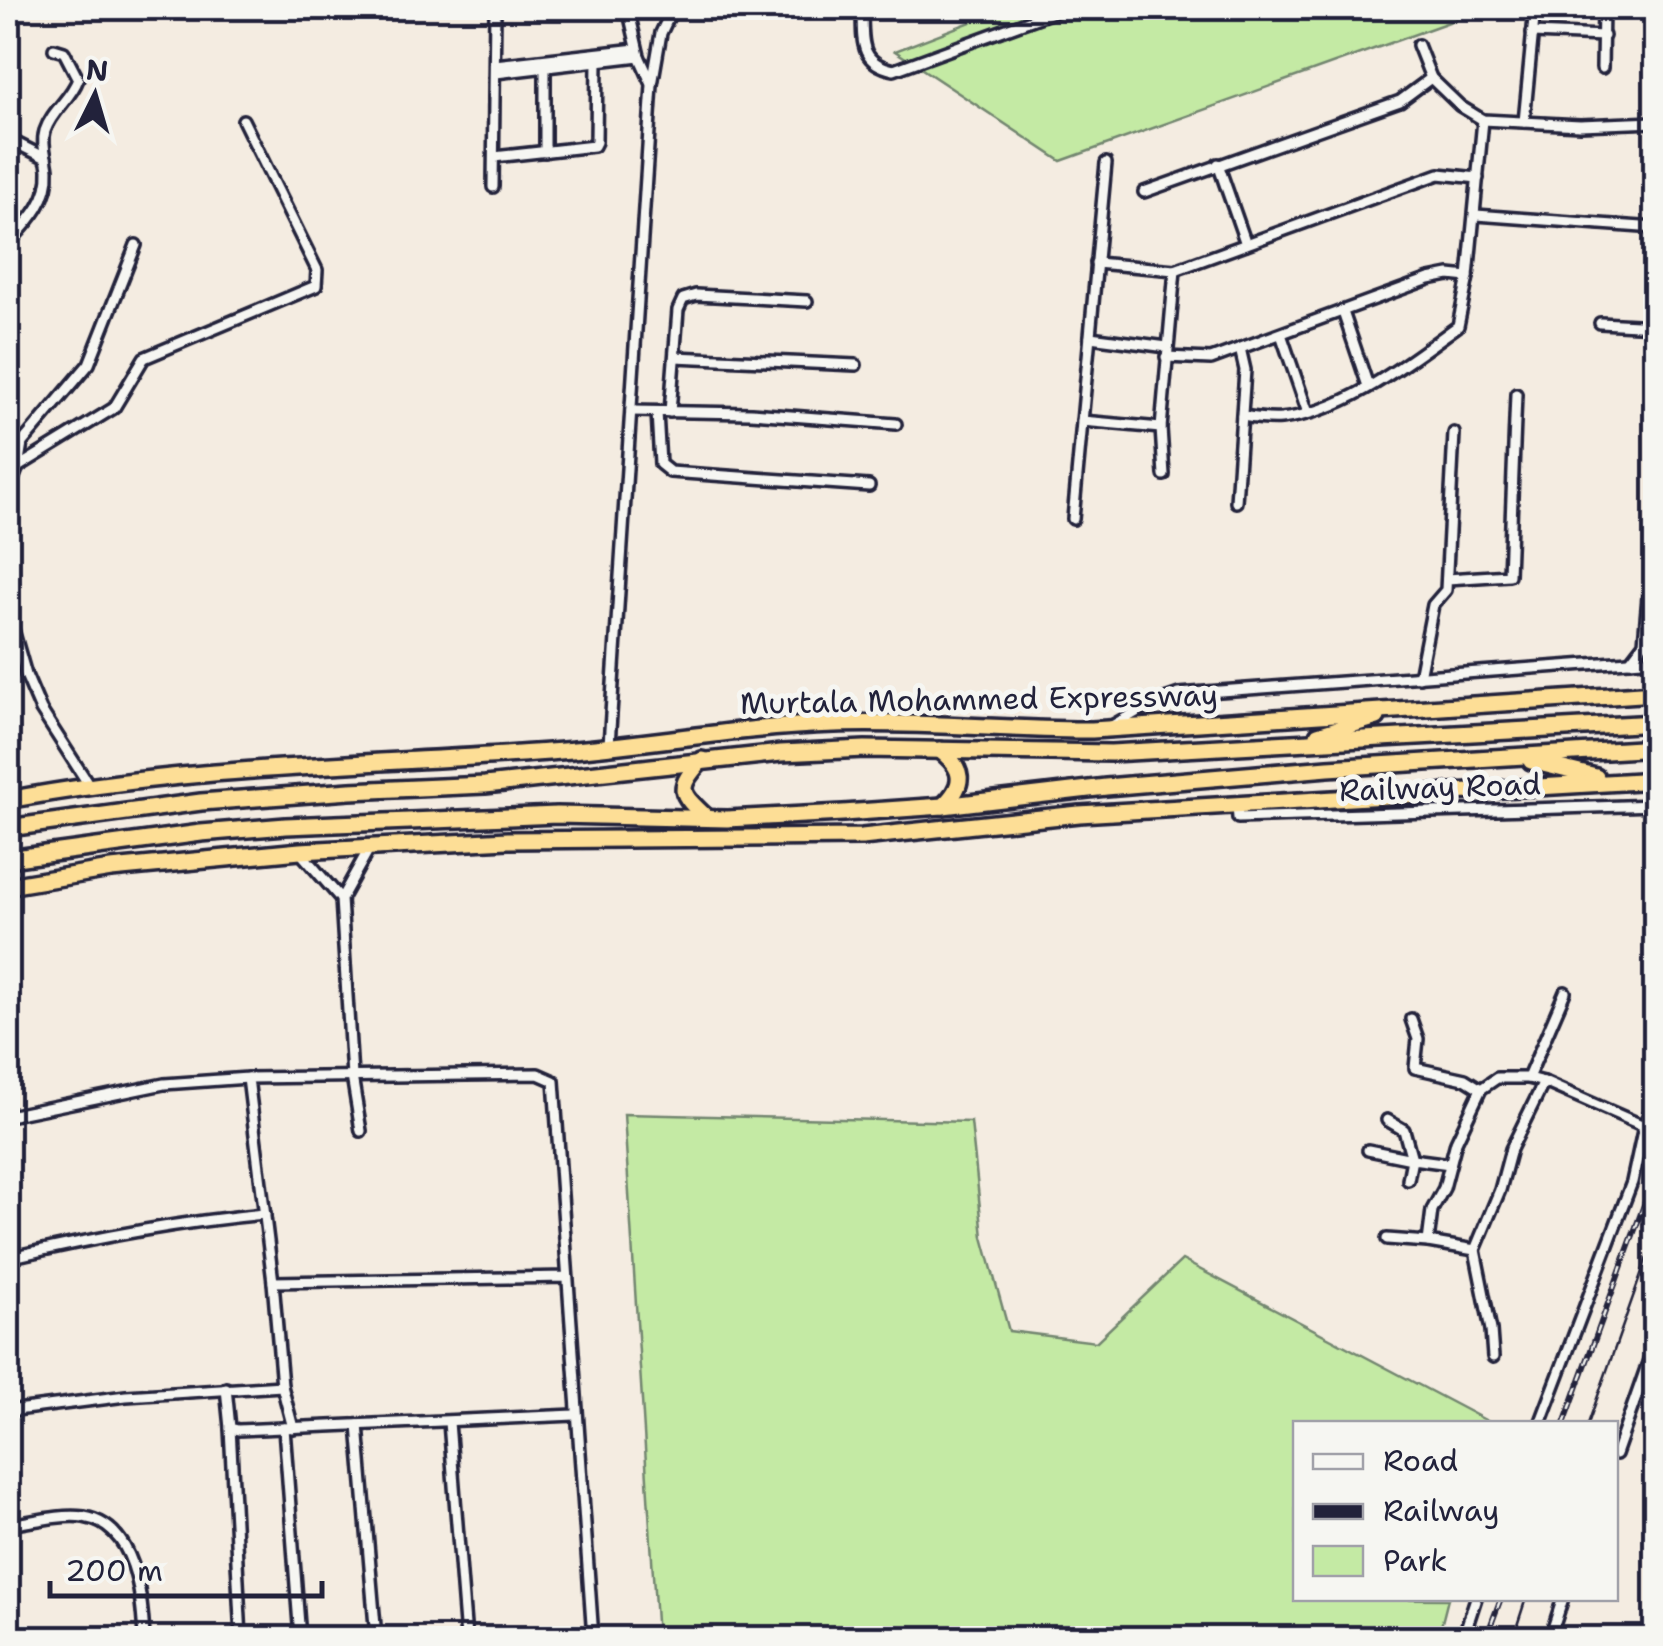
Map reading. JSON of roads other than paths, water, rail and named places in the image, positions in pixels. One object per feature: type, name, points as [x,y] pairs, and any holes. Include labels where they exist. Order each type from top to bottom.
[{"type":"highway","name":"Murtala Mohammed Expressway","points":[[8,800],[89,784],[551,752],[836,724],[1107,729],[1656,693]]},
{"type":"highway","points":[[1294,743],[1400,709]]},
{"type":"highway","name":"Murtala Mohammed Expressway","points":[[8,824],[201,802],[350,790],[485,785],[702,760],[853,749],[1070,753],[1656,722]]},
{"type":"highway","points":[[1070,753],[1107,729]]},
{"type":"highway","points":[[8,862],[31,854],[202,833],[393,820],[707,818],[943,806],[1106,787],[1656,748]]},
{"type":"highway","points":[[940,750],[955,762],[960,783],[943,806]]},
{"type":"highway","points":[[1513,756],[1614,782]]},
{"type":"highway","points":[[702,760],[684,779],[683,790],[707,818]]},
{"type":"highway","points":[[8,886],[111,869],[300,851],[564,838],[847,838],[1080,814],[1656,780]]},
{"type":"street","points":[[493,186],[495,8]]},
{"type":"street","points":[[628,8],[638,53],[652,84]]},
{"type":"street","points":[[608,744],[652,84],[661,33],[674,8]]},
{"type":"street","points":[[862,8],[868,57],[876,67],[894,70],[1064,8]]},
{"type":"street","points":[[1524,122],[1534,8]]},
{"type":"street","points":[[1602,68],[1603,8]]},
{"type":"street","points":[[1532,33],[1604,36]]},
{"type":"street","points":[[1418,45],[1430,78],[1460,106],[1483,120],[1580,125],[1656,122]]},
{"type":"street","points":[[8,244],[40,204],[48,187],[43,135],[78,79],[64,52],[54,49]]},
{"type":"street","points":[[496,69],[638,53]]},
{"type":"street","points":[[496,69],[545,68],[638,53]]},
{"type":"street","points":[[494,157],[588,148],[596,142],[597,61]]},
{"type":"street","points":[[545,68],[545,152]]},
{"type":"street","points":[[1144,192],[1400,101],[1430,78]]},
{"type":"street","points":[[18,467],[114,408],[144,358],[316,286],[316,270],[243,120]]},
{"type":"street","points":[[1242,416],[1278,420],[1308,414],[1368,386],[1458,326],[1476,215],[1483,120]]},
{"type":"street","points":[[8,139],[46,158]]},
{"type":"street","points":[[1073,520],[1106,163]]},
{"type":"street","points":[[1218,164],[1246,244]]},
{"type":"street","points":[[1096,263],[1175,270],[1439,174],[1478,178]]},
{"type":"street","points":[[1476,215],[1656,228]]},
{"type":"street","points":[[8,492],[22,443],[89,364],[136,244]]},
{"type":"street","points":[[1164,475],[1161,428],[1175,270]]},
{"type":"street","points":[[1090,337],[1201,360],[1429,279],[1449,274],[1468,278]]},
{"type":"street","points":[[670,412],[678,310],[683,299],[696,295],[807,301]]},
{"type":"street","points":[[1343,312],[1368,386]]},
{"type":"street","points":[[1600,323],[1656,326]]},
{"type":"street","points":[[1281,334],[1308,414]]},
{"type":"street","points":[[1236,502],[1245,370],[1240,348]]},
{"type":"street","points":[[675,356],[856,364]]},
{"type":"street","points":[[1446,579],[1509,575],[1516,394]]},
{"type":"street","points":[[631,411],[896,424]]},
{"type":"street","points":[[657,412],[660,464],[670,472],[870,486]]},
{"type":"street","points":[[1082,421],[1161,428]]},
{"type":"street","points":[[1419,677],[1433,605],[1446,590],[1454,434]]},
{"type":"street","points":[[1630,661],[1644,643],[1648,596],[1656,589]]},
{"type":"street","points":[[8,612],[26,675],[42,710],[89,784]]},
{"type":"street","points":[[1107,729],[1150,704],[1179,694],[1656,659]]},
{"type":"street","name":"Railway Road","points":[[1237,806],[1238,818],[1656,805]]},
{"type":"street","points":[[361,1130],[352,1076],[341,898],[370,847]]},
{"type":"street","points":[[300,851],[341,898]]},
{"type":"street","points":[[1528,1078],[1565,992]]},
{"type":"street","points":[[1411,1019],[1418,1039],[1415,1068],[1465,1079],[1481,1089]]},
{"type":"street","points":[[8,1116],[164,1084],[248,1078],[538,1074],[554,1081],[593,1638]]},
{"type":"street","points":[[248,1078],[288,1428],[300,1638]]},
{"type":"street","points":[[1428,1242],[1432,1210],[1444,1188],[1456,1142],[1481,1089],[1498,1078],[1544,1082],[1644,1126]]},
{"type":"street","points":[[1493,1357],[1475,1250],[1500,1190],[1511,1149],[1544,1082]]},
{"type":"street","points":[[1541,1421],[1632,1182],[1644,1126],[1656,1096]]},
{"type":"street","points":[[1388,1120],[1404,1130],[1412,1160],[1408,1180]]},
{"type":"street","points":[[1368,1150],[1450,1164]]},
{"type":"street","points":[[8,1258],[110,1234],[193,1220],[265,1214]]},
{"type":"street","points":[[1387,1239],[1475,1250]]},
{"type":"street","points":[[273,1282],[567,1277]]},
{"type":"street","points":[[1618,1448],[1656,1340]]},
{"type":"street","points":[[8,1411],[109,1398],[282,1386]]},
{"type":"street","points":[[226,1388],[241,1638]]},
{"type":"street","points":[[230,1428],[576,1415]]},
{"type":"street","points":[[449,1422],[466,1638]]},
{"type":"street","points":[[358,1426],[376,1638]]},
{"type":"street","points":[[8,1525],[66,1516],[109,1525],[128,1552],[144,1638]]},
{"type":"street","points":[[1462,1638],[1475,1601]]},
{"type":"street","points":[[1550,1638],[1562,1601]]},
{"type":"tram line","points":[[1589,1421],[1656,1232]]},
{"type":"tram line","points":[[1513,1638],[1525,1601]]},
{"type":"railway","points":[[1565,1421],[1656,1172]]},
{"type":"railway","points":[[1486,1638],[1500,1601]]}]
